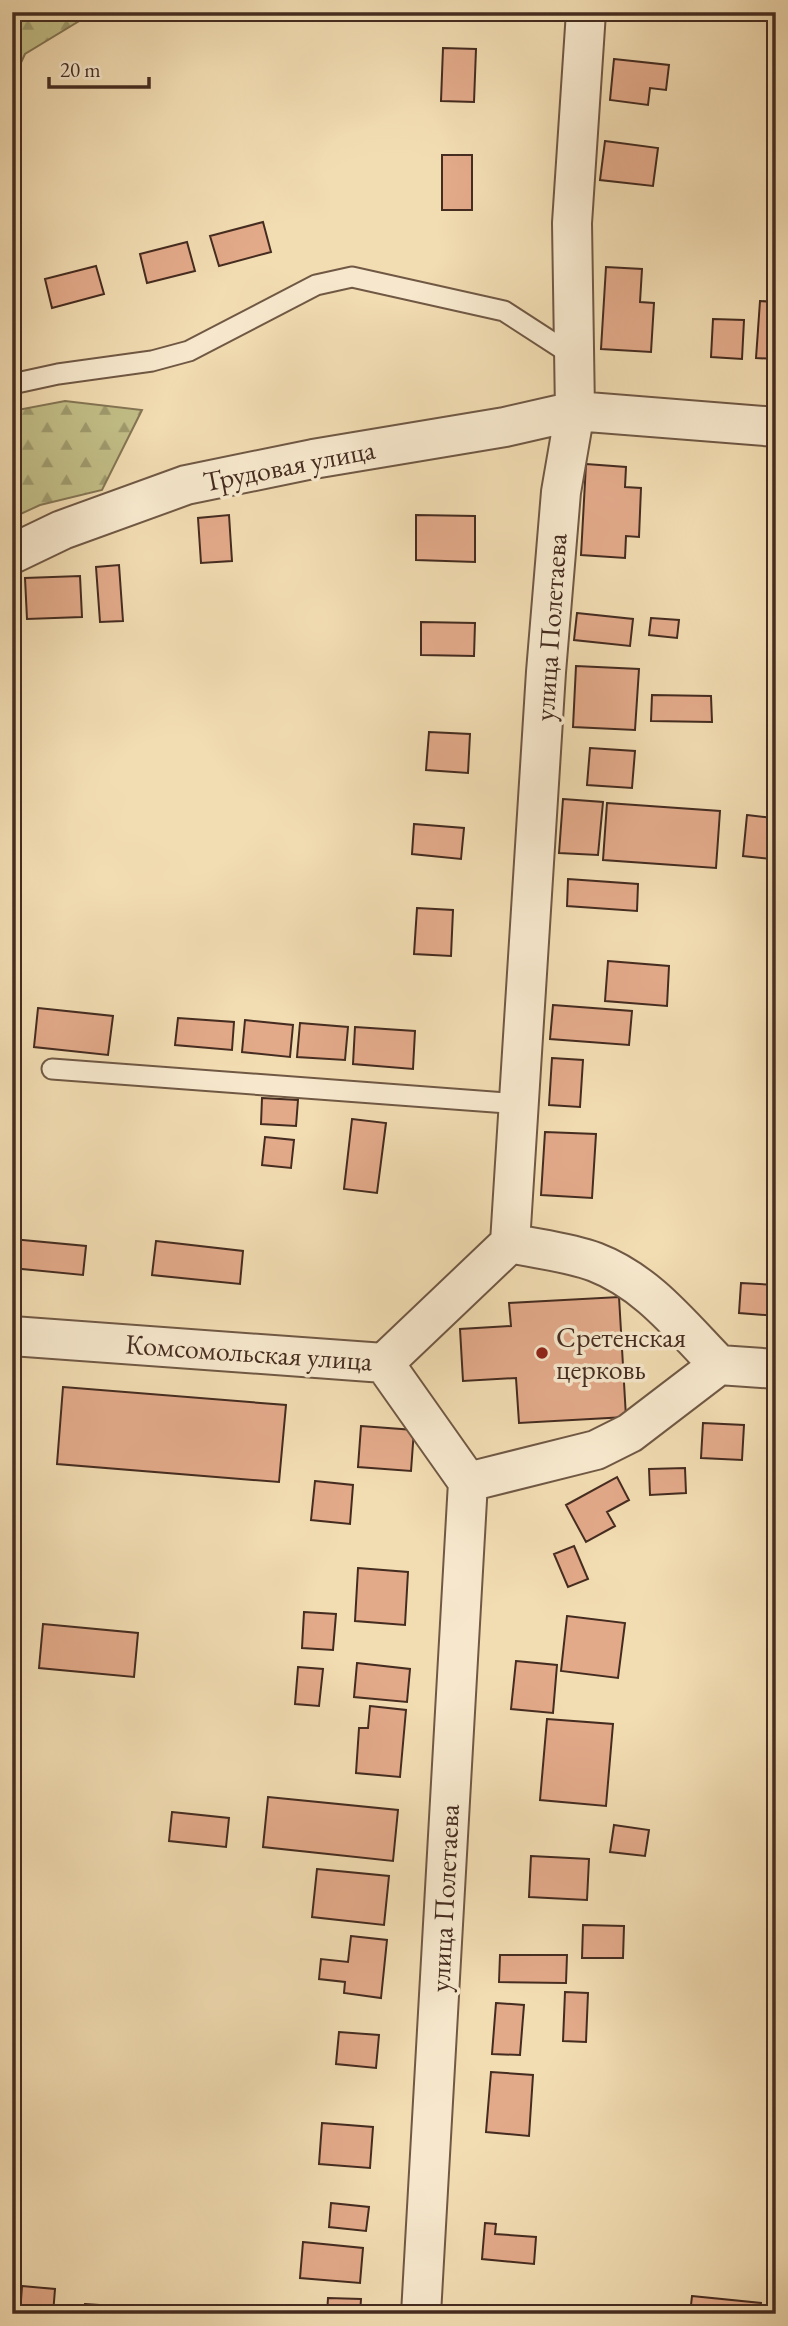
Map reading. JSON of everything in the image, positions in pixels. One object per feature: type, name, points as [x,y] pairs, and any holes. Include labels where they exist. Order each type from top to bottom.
[{"type":"street","name":"улица Полетаева","points":[[510,1243],[546,672],[561,492],[575,411],[572,223],[586,12]]},
{"type":"street","name":"Трудовая улица","points":[[12,554],[62,530],[186,485],[313,459],[505,427],[575,411],[776,427]]},
{"type":"street","name":"Комсомольская улица","points":[[12,1336],[384,1363],[510,1243]]},
{"type":"street","points":[[510,1243],[593,1261],[616,1272],[646,1290],[719,1364],[776,1369]]},
{"type":"street","points":[[384,1363],[468,1482],[596,1450],[630,1433],[719,1364]]},
{"type":"street","name":"улица Полетаева","points":[[421,2314],[468,1482]]},
{"type":"lane","points":[[12,383],[152,360],[189,351],[316,285],[352,277],[504,311],[575,357]]},
{"type":"lane","points":[[52,1069],[519,1104]]},
{"type":"green space","points":[[12,12],[94,12],[25,54],[12,82]]},
{"type":"green space","points":[[65,401],[142,410],[102,490],[40,505],[12,518],[12,411]]},
{"type":"building","points":[[443,48],[476,49],[474,102],[441,101]]},
{"type":"building","points":[[614,59],[669,65],[666,90],[650,88],[648,105],[610,100]]},
{"type":"building","points":[[605,141],[658,148],[653,186],[600,180]]},
{"type":"building","points":[[442,155],[472,155],[472,210],[442,210]]},
{"type":"building","points":[[263,222],[271,252],[219,266],[210,236]]},
{"type":"building","points":[[187,242],[195,271],[147,283],[140,254]]},
{"type":"building","points":[[96,266],[104,294],[52,308],[45,279]]},
{"type":"building","points":[[606,267],[642,269],[640,302],[654,303],[651,352],[601,349]]},
{"type":"building","points":[[760,301],[776,302],[776,359],[756,358]]},
{"type":"building","points":[[713,319],[744,320],[742,359],[711,357]]},
{"type":"building","points":[[586,464],[626,467],[625,487],[641,488],[639,537],[626,536],[625,558],[581,555]]},
{"type":"building","points":[[229,515],[232,561],[201,563],[198,518]]},
{"type":"building","points":[[416,515],[475,516],[475,562],[416,560]]},
{"type":"building","points":[[119,565],[123,621],[100,622],[96,567]]},
{"type":"building","points":[[80,576],[82,617],[27,619],[25,578]]},
{"type":"building","points":[[577,613],[633,619],[630,646],[574,640]]},
{"type":"building","points":[[651,618],[679,620],[677,638],[649,635]]},
{"type":"building","points":[[421,622],[475,623],[474,656],[421,655]]},
{"type":"building","points":[[576,666],[639,669],[635,730],[573,727]]},
{"type":"building","points":[[652,695],[711,696],[712,722],[651,721]]},
{"type":"building","points":[[429,732],[470,734],[468,773],[426,770]]},
{"type":"building","points":[[590,748],[635,751],[632,788],[587,785]]},
{"type":"building","points":[[563,799],[603,802],[598,855],[559,853]]},
{"type":"building","points":[[607,803],[720,811],[716,868],[603,860]]},
{"type":"building","points":[[747,815],[774,818],[770,859],[743,856]]},
{"type":"building","points":[[414,824],[464,828],[461,859],[412,854]]},
{"type":"building","points":[[568,879],[638,884],[637,911],[567,906]]},
{"type":"building","points":[[417,908],[453,910],[451,956],[414,954]]},
{"type":"building","points":[[608,961],[669,966],[667,1006],[605,1001]]},
{"type":"building","points":[[553,1005],[632,1011],[629,1045],[550,1039]]},
{"type":"building","points":[[38,1008],[113,1016],[108,1055],[34,1047]]},
{"type":"building","points":[[178,1018],[234,1022],[232,1050],[175,1045]]},
{"type":"building","points":[[245,1020],[293,1025],[290,1057],[242,1052]]},
{"type":"building","points":[[300,1023],[348,1027],[345,1060],[297,1057]]},
{"type":"building","points":[[355,1027],[415,1031],[413,1069],[353,1064]]},
{"type":"building","points":[[12,1033],[20,1034],[17,1070],[12,1069]]},
{"type":"building","points":[[552,1058],[583,1060],[580,1107],[549,1105]]},
{"type":"building","points":[[262,1098],[298,1100],[296,1126],[261,1124]]},
{"type":"building","points":[[352,1119],[386,1123],[377,1193],[344,1189]]},
{"type":"building","points":[[545,1132],[596,1134],[592,1198],[541,1195]]},
{"type":"building","points":[[265,1137],[294,1140],[291,1168],[262,1165]]},
{"type":"building","points":[[12,1239],[86,1246],[83,1275],[12,1268]]},
{"type":"building","points":[[156,1241],[243,1251],[240,1284],[152,1275]]},
{"type":"building","points":[[741,1283],[776,1285],[776,1316],[739,1313]]},
{"type":"building","name":"Сретенская церковь","points":[[619,1297],[626,1417],[519,1423],[516,1378],[463,1381],[460,1329],[511,1326],[509,1303]]},
{"type":"building","points":[[63,1387],[286,1405],[279,1482],[57,1464]]},
{"type":"building","points":[[703,1423],[744,1425],[742,1460],[701,1458]]},
{"type":"building","points":[[361,1426],[414,1430],[411,1471],[358,1467]]},
{"type":"building","points":[[685,1468],[686,1493],[650,1495],[649,1469]]},
{"type":"building","points":[[617,1477],[629,1500],[607,1512],[615,1526],[586,1542],[566,1505]]},
{"type":"building","points":[[315,1481],[353,1485],[350,1524],[311,1520]]},
{"type":"building","points":[[574,1546],[588,1579],[568,1587],[554,1554]]},
{"type":"building","points":[[358,1568],[408,1572],[405,1625],[355,1621]]},
{"type":"building","points":[[304,1612],[336,1614],[333,1650],[302,1648]]},
{"type":"building","points":[[567,1616],[625,1623],[618,1678],[561,1671]]},
{"type":"building","points":[[43,1624],[138,1633],[134,1677],[39,1668]]},
{"type":"building","points":[[516,1661],[557,1665],[553,1713],[511,1709]]},
{"type":"building","points":[[357,1663],[410,1669],[407,1702],[354,1697]]},
{"type":"building","points":[[298,1667],[323,1669],[319,1706],[295,1704]]},
{"type":"building","points":[[370,1706],[406,1710],[400,1777],[356,1773],[359,1728],[368,1728]]},
{"type":"building","points":[[547,1719],[613,1724],[606,1806],[540,1800]]},
{"type":"building","points":[[268,1797],[398,1810],[393,1861],[263,1847]]},
{"type":"building","points":[[172,1812],[229,1818],[226,1847],[169,1841]]},
{"type":"building","points":[[614,1825],[649,1830],[645,1856],[610,1852]]},
{"type":"building","points":[[531,1856],[589,1859],[587,1900],[529,1897]]},
{"type":"building","points":[[317,1869],[389,1876],[384,1925],[312,1917]]},
{"type":"building","points":[[583,1925],[624,1926],[623,1958],[582,1958]]},
{"type":"building","points":[[351,1936],[387,1940],[381,1998],[344,1993],[345,1982],[319,1979],[321,1959],[348,1962]]},
{"type":"building","points":[[500,1955],[567,1955],[566,1983],[499,1982]]},
{"type":"building","points":[[565,1992],[588,1993],[586,2042],[563,2041]]},
{"type":"building","points":[[496,2003],[524,2005],[520,2055],[492,2054]]},
{"type":"building","points":[[339,2032],[379,2035],[376,2068],[336,2064]]},
{"type":"building","points":[[491,2072],[533,2075],[529,2136],[486,2132]]},
{"type":"building","points":[[322,2123],[373,2127],[370,2168],[319,2164]]},
{"type":"building","points":[[331,2203],[369,2207],[366,2231],[329,2227]]},
{"type":"building","points":[[485,2223],[496,2224],[495,2234],[536,2237],[534,2264],[482,2259]]},
{"type":"building","points":[[303,2242],[363,2248],[360,2283],[300,2278]]},
{"type":"building","points":[[22,2286],[55,2289],[53,2314],[20,2314]]},
{"type":"building","points":[[692,2296],[761,2303],[760,2314],[690,2314]]},
{"type":"building","points":[[328,2298],[361,2299],[360,2314],[327,2314]]},
{"type":"building","points":[[85,2304],[143,2308],[142,2314],[84,2314]]},
{"type":"waterway","points":[[12,32],[21,12]]},
{"type":"place","name":"Сретенская церковь","points":[[542,1353]]}]
